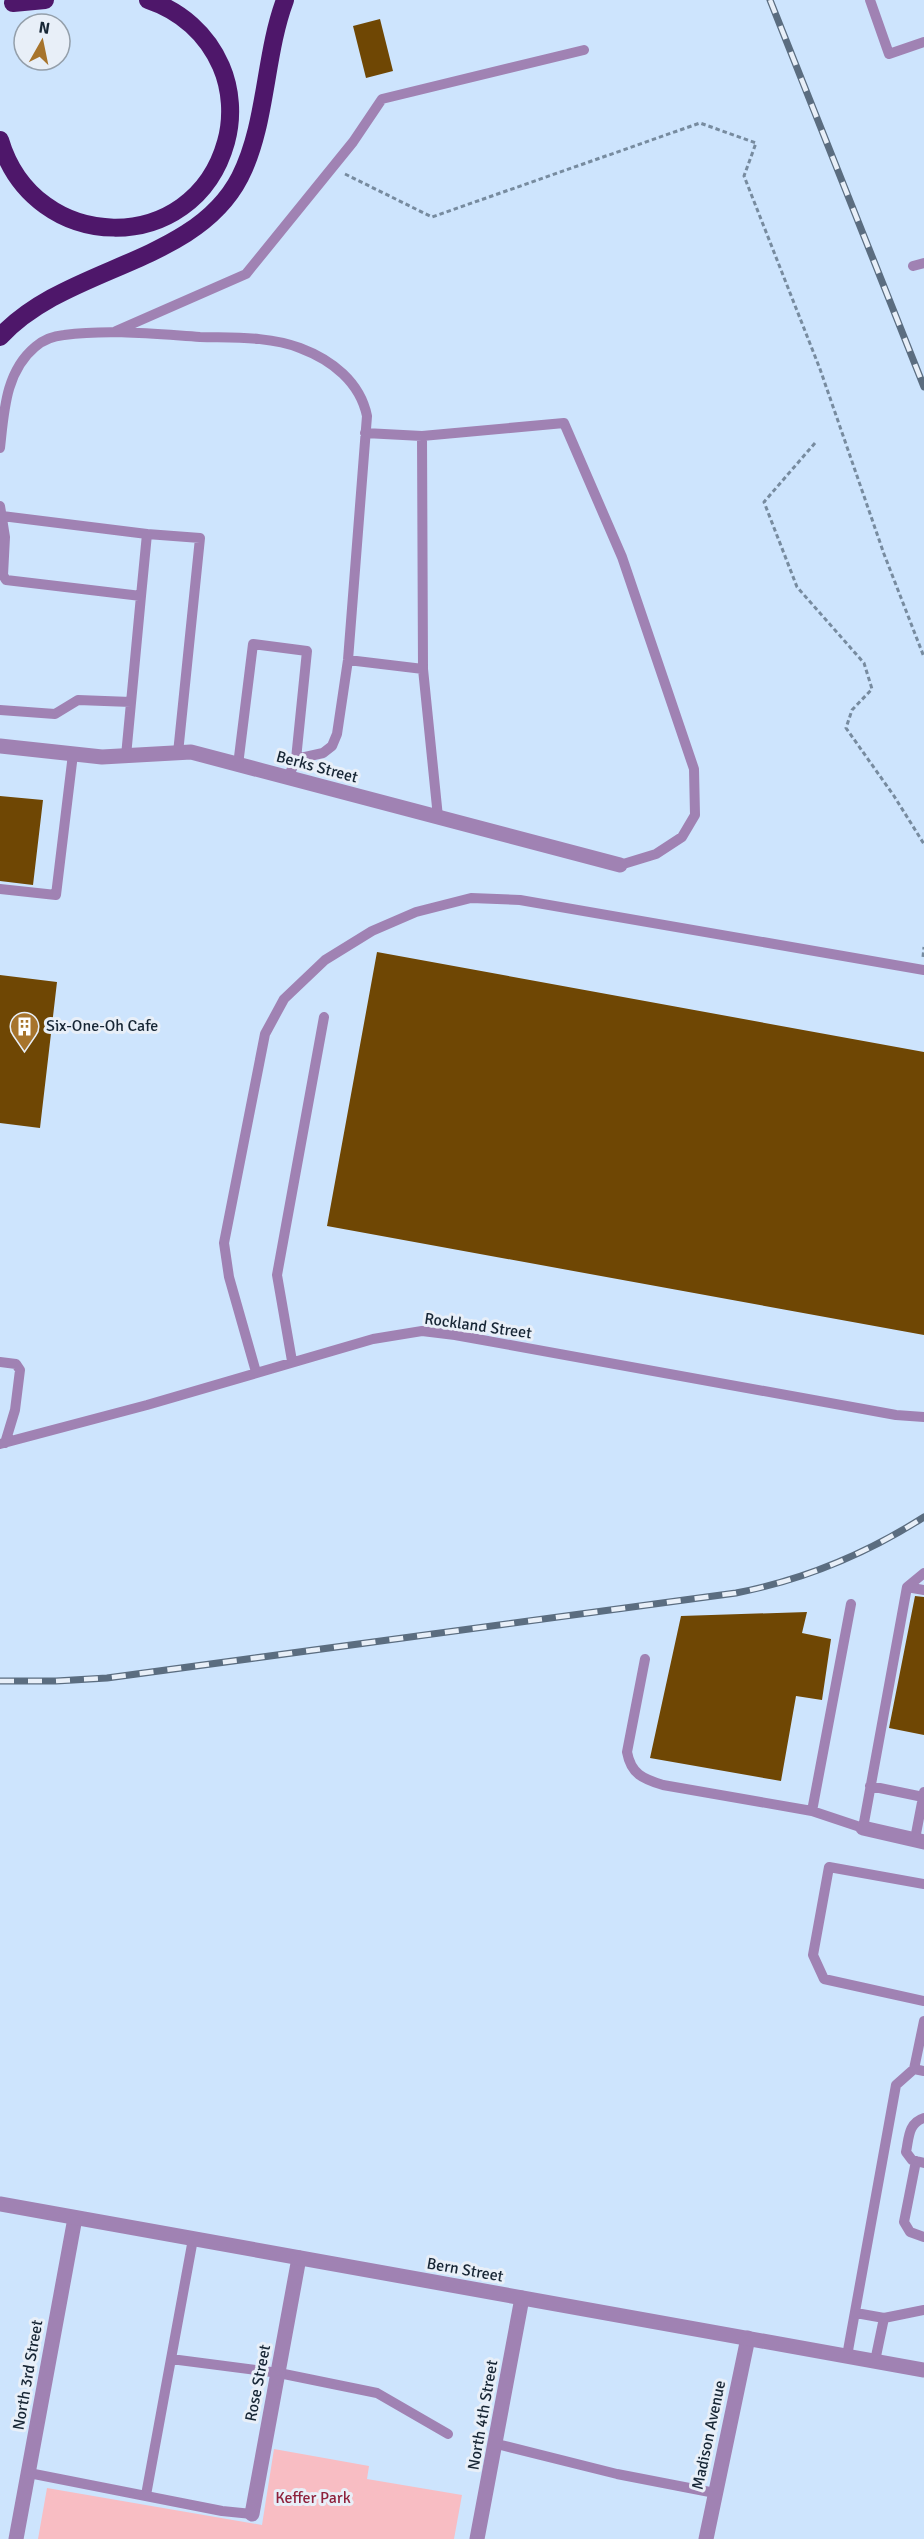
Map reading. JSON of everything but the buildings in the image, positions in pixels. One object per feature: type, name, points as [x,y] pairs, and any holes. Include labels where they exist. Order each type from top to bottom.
[{"type":"highway","points":[[12,3],[45,0]]},
{"type":"highway","points":[[0,140],[15,176],[24,187],[49,209],[80,224],[114,228],[147,223],[178,208],[195,194],[216,167],[228,136],[230,113],[226,80],[212,49],[198,31],[171,10],[148,0]]},
{"type":"highway","points":[[0,337],[16,321],[46,299],[181,237],[204,222],[223,202],[239,180],[249,154],[285,0]]},
{"type":"street","name":"Berks Street","points":[[0,746],[102,757],[191,752],[620,865]]},
{"type":"street","points":[[863,1828],[919,1840]]},
{"type":"street","name":"Bern Street","points":[[0,2204],[924,2370]]},
{"type":"street","name":"North 3rd Street","points":[[16,2539],[75,2218]]},
{"type":"street","name":"Rose Street","points":[[252,2514],[299,2258]]},
{"type":"street","name":"North 4th Street","points":[[477,2539],[497,2444],[522,2298]]},
{"type":"street","name":"Madison Avenue","points":[[706,2539],[748,2338]]},
{"type":"lane","points":[[870,0],[889,54],[924,42]]},
{"type":"lane","points":[[113,332],[246,274],[332,168],[382,99],[584,50]]},
{"type":"lane","points":[[0,448],[3,398],[18,368],[33,348],[46,339],[63,335],[113,332],[265,340],[299,348],[330,363],[351,380],[364,403],[367,416],[348,660],[337,734],[332,746],[322,753],[296,759]]},
{"type":"lane","points":[[365,433],[422,436],[564,423],[622,557],[694,769],[695,815],[682,837],[656,854],[620,865]]},
{"type":"lane","points":[[422,436],[423,669],[438,817]]},
{"type":"lane","points":[[141,596],[6,580],[3,575],[5,537],[1,511],[147,534],[200,538],[178,753]]},
{"type":"lane","points":[[126,756],[147,534]]},
{"type":"lane","points":[[238,765],[253,644],[307,651],[296,759],[288,778]]},
{"type":"lane","points":[[348,660],[423,669]]},
{"type":"lane","points":[[0,710],[55,714],[78,700],[131,702]]},
{"type":"lane","points":[[0,889],[56,895],[74,754]]},
{"type":"lane","points":[[256,1372],[229,1277],[224,1243],[265,1034],[284,999],[325,960],[372,931],[416,912],[471,898],[520,900],[924,970]]},
{"type":"lane","points":[[292,1361],[277,1275],[324,1017]]},
{"type":"lane","name":"Rockland Street","points":[[3,1443],[147,1405],[373,1339],[422,1331],[439,1332],[896,1415],[924,1417]]},
{"type":"lane","points":[[0,1362],[16,1364],[20,1370],[15,1410],[3,1443]]},
{"type":"lane","points":[[645,1659],[627,1752],[629,1763],[642,1779],[663,1785],[812,1811],[863,1828],[907,1587],[924,1573]]},
{"type":"lane","points":[[907,1587],[924,1590]]},
{"type":"lane","points":[[812,1811],[851,1604]]},
{"type":"lane","points":[[870,1786],[923,1794],[919,1840]]},
{"type":"lane","points":[[924,1884],[829,1867],[813,1955],[824,1979],[924,2001]]},
{"type":"lane","points":[[847,2356],[896,2085],[919,2070],[924,2021]]},
{"type":"lane","points":[[924,2118],[916,2120],[909,2136],[906,2152],[920,2162],[904,2222],[910,2232],[924,2237]]},
{"type":"lane","points":[[146,2495],[193,2239]]},
{"type":"lane","points":[[856,2313],[884,2318],[924,2310]]},
{"type":"lane","points":[[875,2361],[884,2318]]},
{"type":"lane","points":[[171,2359],[279,2373],[377,2393],[448,2434]]},
{"type":"lane","points":[[497,2444],[617,2474],[715,2493]]},
{"type":"lane","points":[[29,2472],[222,2511],[252,2514]]},
{"type":"path","points":[[332,168],[432,217],[700,123],[756,143],[744,176],[820,369],[884,554],[924,657]]},
{"type":"path","points":[[815,443],[764,502],[797,587],[864,663],[872,689],[852,710],[846,728],[894,796],[924,844]]},
{"type":"green space","name":"Keffer Park","points":[[274,2449],[369,2466],[367,2479],[462,2495],[454,2539],[38,2539],[47,2488],[262,2525]]},
{"type":"railway","points":[[770,0],[924,387]]},
{"type":"railway","points":[[0,1681],[107,1678],[736,1593],[785,1581],[833,1564],[880,1543],[924,1517]]},
{"type":"place","name":"Six-One-Oh Cafe","points":[[25,1052]]}]
